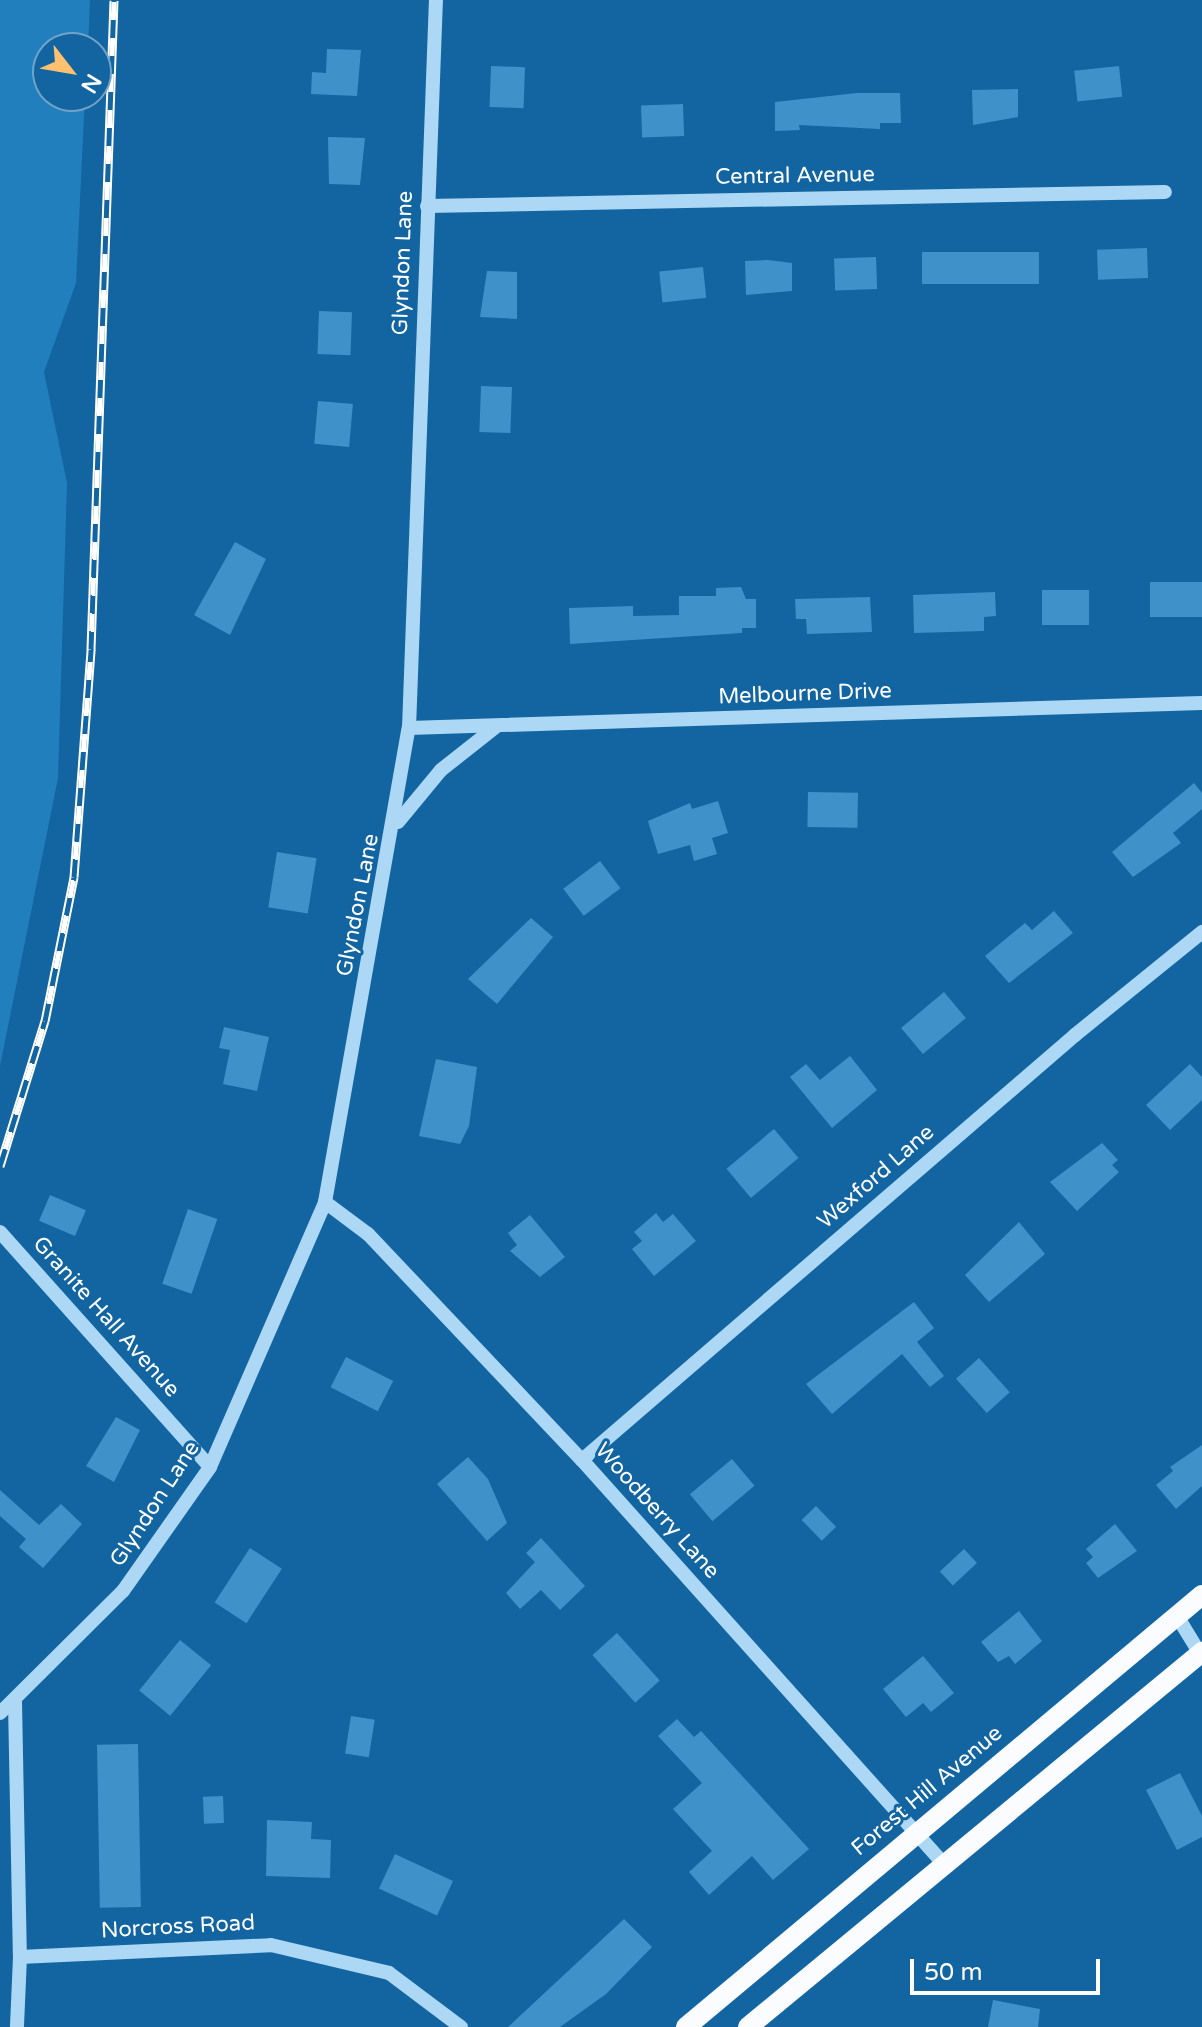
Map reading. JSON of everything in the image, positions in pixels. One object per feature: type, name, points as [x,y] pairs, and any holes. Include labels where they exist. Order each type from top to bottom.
[{"type":"main road","name":"Forest Hill Avenue","points":[[686,2027],[915,1831],[1202,1595]]},
{"type":"main road","points":[[748,2027],[943,1863],[1201,1654]]},
{"type":"street","name":"Glyndon Lane","points":[[0,1713],[15,1702],[123,1591],[210,1467],[325,1202],[396,825],[409,728],[436,0]]},
{"type":"street","name":"Central Avenue","points":[[427,206],[1165,192]]},
{"type":"street","name":"Melbourne Drive","points":[[409,728],[1202,703]]},
{"type":"street","points":[[396,825],[441,770],[497,726]]},
{"type":"street","name":"Wexford Lane","points":[[582,1460],[1063,1045],[1202,932]]},
{"type":"street","name":"Woodberry Lane","points":[[325,1202],[368,1234],[582,1460],[943,1863]]},
{"type":"street","name":"Granite Hall Avenue","points":[[0,1232],[210,1467]]},
{"type":"street","points":[[1177,1616],[1201,1654]]},
{"type":"street","points":[[15,1702],[20,1957],[17,2027]]},
{"type":"street","name":"Norcross Road","points":[[20,1957],[271,1945],[389,1973],[461,2027]]},
{"type":"shaded area","points":[[0,0],[90,0],[89,32],[32,32],[32,112],[84,112],[76,283],[44,372],[67,483],[58,778],[0,1066]]},
{"type":"building","points":[[327,49],[361,50],[357,96],[311,94],[312,72],[326,73]]},
{"type":"building","points":[[491,66],[525,67],[524,108],[490,107]]},
{"type":"building","points":[[1119,66],[1122,97],[1077,102],[1074,71]]},
{"type":"building","points":[[1018,89],[1018,117],[973,125],[972,90]]},
{"type":"building","points":[[857,93],[900,93],[901,123],[880,123],[880,129],[799,125],[800,130],[775,131],[775,102]]},
{"type":"building","points":[[683,104],[684,136],[642,137],[641,105]]},
{"type":"building","points":[[328,137],[365,138],[360,185],[329,184]]},
{"type":"building","points":[[1147,248],[1148,278],[1098,280],[1097,250]]},
{"type":"building","points":[[922,252],[1039,252],[1039,284],[922,284]]},
{"type":"building","points":[[876,257],[877,289],[835,290],[834,258]]},
{"type":"building","points":[[745,261],[792,263],[792,291],[746,295]]},
{"type":"building","points":[[703,267],[706,298],[662,302],[659,272]]},
{"type":"building","points":[[487,271],[517,272],[517,319],[480,317]]},
{"type":"building","points":[[319,311],[352,312],[350,355],[317,354]]},
{"type":"building","points":[[481,386],[512,387],[510,433],[479,432]]},
{"type":"building","points":[[318,401],[353,404],[349,447],[314,444]]},
{"type":"building","points":[[235,542],[266,559],[230,635],[194,615]]},
{"type":"building","points":[[1150,582],[1202,582],[1202,617],[1150,617]]},
{"type":"building","points":[[741,587],[746,599],[756,599],[756,628],[742,628],[742,633],[570,644],[569,608],[633,606],[633,616],[679,615],[679,596],[716,596],[716,588]]},
{"type":"building","points":[[1042,590],[1089,590],[1089,625],[1042,625]]},
{"type":"building","points":[[995,592],[996,616],[984,617],[984,631],[914,633],[913,595]]},
{"type":"building","points":[[870,597],[872,632],[807,634],[806,619],[796,619],[795,599]]},
{"type":"building","points":[[1194,783],[1202,793],[1202,809],[1173,833],[1181,843],[1133,877],[1112,852]]},
{"type":"building","points":[[808,792],[858,793],[857,828],[807,827]]},
{"type":"building","points":[[718,801],[728,833],[712,838],[717,854],[694,861],[690,845],[658,854],[648,821],[690,803],[692,809]]},
{"type":"building","points":[[277,852],[317,858],[308,914],[268,907]]},
{"type":"building","points":[[600,861],[620,888],[584,916],[563,889]]},
{"type":"building","points":[[1054,911],[1073,933],[1009,983],[985,956],[1025,923],[1032,930]]},
{"type":"building","points":[[531,918],[553,937],[497,1004],[468,979]]},
{"type":"building","points":[[944,992],[966,1018],[923,1054],[901,1028]]},
{"type":"building","points":[[224,1027],[269,1037],[257,1091],[223,1084],[230,1050],[219,1048]]},
{"type":"building","points":[[850,1056],[877,1090],[832,1128],[790,1077],[806,1064],[820,1080]]},
{"type":"building","points":[[436,1059],[477,1067],[469,1126],[460,1144],[419,1136]]},
{"type":"building","points":[[1190,1064],[1202,1077],[1202,1100],[1170,1130],[1146,1105]]},
{"type":"building","points":[[774,1129],[798,1158],[751,1198],[727,1169]]},
{"type":"building","points":[[1102,1143],[1118,1160],[1112,1165],[1119,1172],[1077,1211],[1050,1182]]},
{"type":"building","points":[[50,1195],[86,1210],[75,1236],[39,1221]]},
{"type":"building","points":[[188,1209],[217,1219],[192,1294],[162,1284]]},
{"type":"building","points":[[656,1213],[663,1222],[673,1214],[696,1241],[654,1276],[632,1249],[642,1241],[634,1232]]},
{"type":"building","points":[[530,1215],[565,1257],[540,1277],[510,1251],[517,1245],[508,1233]]},
{"type":"building","points":[[1019,1222],[1045,1254],[989,1302],[965,1275]]},
{"type":"building","points":[[914,1302],[934,1328],[917,1342],[944,1376],[930,1387],[902,1354],[832,1414],[806,1384]]},
{"type":"building","points":[[346,1357],[393,1381],[378,1411],[331,1387]]},
{"type":"building","points":[[979,1358],[1010,1392],[987,1413],[956,1379]]},
{"type":"building","points":[[116,1417],[140,1430],[114,1482],[86,1466]]},
{"type":"building","points":[[1202,1445],[1202,1486],[1176,1509],[1156,1485],[1173,1471],[1170,1467]]},
{"type":"building","points":[[468,1457],[488,1479],[507,1523],[487,1541],[437,1484]]},
{"type":"building","points":[[732,1459],[754,1486],[712,1521],[690,1494]]},
{"type":"building","points":[[0,1490],[39,1525],[61,1504],[82,1524],[43,1568],[19,1547],[26,1539],[0,1516]]},
{"type":"building","points":[[816,1506],[836,1527],[822,1541],[802,1520]]},
{"type":"building","points":[[1115,1524],[1137,1551],[1098,1578],[1086,1563],[1093,1557],[1086,1549]]},
{"type":"building","points":[[541,1538],[585,1586],[560,1610],[541,1590],[520,1609],[506,1593],[535,1562],[526,1553]]},
{"type":"building","points":[[250,1548],[282,1569],[246,1623],[215,1603]]},
{"type":"building","points":[[964,1549],[977,1563],[953,1585],[940,1572]]},
{"type":"building","points":[[1019,1611],[1042,1641],[1015,1664],[1009,1656],[998,1662],[981,1642]]},
{"type":"building","points":[[617,1633],[660,1681],[635,1703],[592,1655]]},
{"type":"building","points":[[180,1640],[211,1665],[170,1716],[139,1691]]},
{"type":"building","points":[[923,1656],[954,1693],[931,1712],[923,1703],[906,1717],[883,1689]]},
{"type":"building","points":[[351,1716],[375,1720],[369,1757],[345,1754]]},
{"type":"building","points":[[677,1719],[694,1737],[701,1731],[809,1849],[773,1880],[752,1856],[709,1895],[689,1872],[712,1851],[673,1809],[702,1783],[658,1736]]},
{"type":"building","points":[[138,1744],[141,1907],[100,1908],[97,1745]]},
{"type":"building","points":[[1180,1773],[1202,1816],[1202,1837],[1177,1850],[1146,1790]]},
{"type":"building","points":[[223,1796],[224,1823],[204,1824],[203,1797]]},
{"type":"building","points":[[267,1820],[312,1822],[311,1839],[331,1840],[330,1878],[266,1876]]},
{"type":"building","points":[[395,1854],[453,1881],[437,1915],[379,1888]]},
{"type":"building","points":[[624,1919],[652,1947],[606,1994],[560,2027],[508,2027]]},
{"type":"building","points":[[993,2000],[1040,2009],[1038,2027],[988,2027]]},
{"type":"railway","points":[[0,1166],[45,1021],[74,877],[91,649],[114,0]]}]
